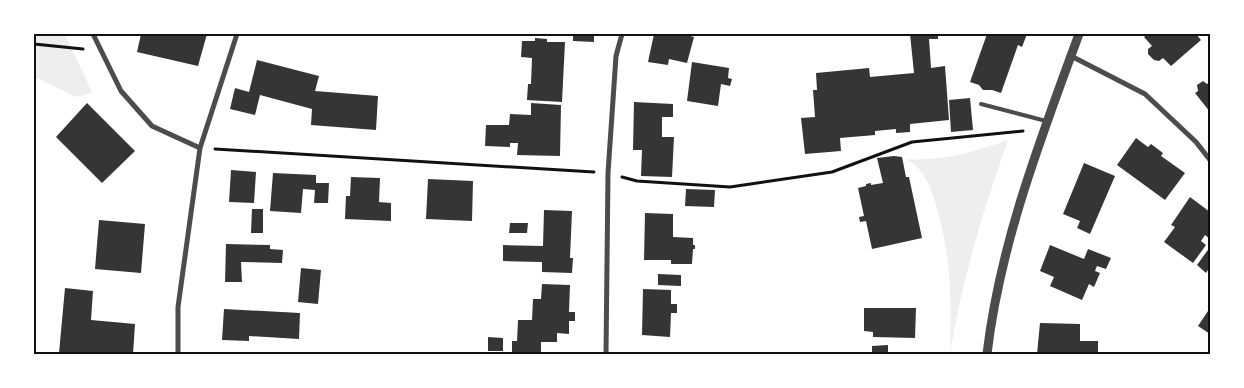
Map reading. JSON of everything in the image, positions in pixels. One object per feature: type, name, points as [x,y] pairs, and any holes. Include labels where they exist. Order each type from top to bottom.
[{"type":"street","points":[[93,34],[121,91],[152,126],[200,148]]},
{"type":"street","points":[[178,354],[178,307],[200,148],[237,34]]},
{"type":"street","points":[[606,354],[608,173],[616,56],[622,34]]},
{"type":"street","points":[[988,354],[1007,246],[1046,121],[1079,34]]},
{"type":"street","points":[[1071,56],[1145,94],[1196,142],[1210,160]]},
{"type":"lane","points":[[981,104],[1046,121]]},
{"type":"path","points":[[34,44],[101,50]]},
{"type":"shaded area","points":[[34,34],[65,34],[92,92],[77,97],[34,77]]},
{"type":"shaded area","points":[[1008,140],[974,245],[950,353],[949,277],[940,220],[926,180],[917,167],[906,159],[945,157],[971,152]]},
{"type":"building","points":[[141,34],[207,34],[198,66],[137,52]]},
{"type":"building","points":[[573,34],[594,34],[594,42],[573,41]]},
{"type":"building","points":[[654,34],[683,34],[694,37],[687,63],[669,59],[668,65],[648,62]]},
{"type":"building","points":[[910,34],[938,34],[938,39],[929,39],[931,68],[945,66],[949,120],[910,124],[910,132],[896,133],[896,129],[875,131],[875,135],[840,138],[841,151],[805,154],[801,118],[815,117],[813,90],[817,90],[816,73],[869,68],[870,77],[914,73]]},
{"type":"building","points":[[987,34],[1027,34],[1022,47],[1018,45],[1001,93],[983,90],[979,85],[970,82]]},
{"type":"building","points":[[1148,34],[1196,34],[1201,40],[1171,66],[1163,58],[1159,61],[1154,60],[1148,54],[1148,49],[1152,46],[1144,37]]},
{"type":"building","points":[[535,38],[547,39],[547,42],[565,42],[562,102],[527,100],[528,84],[531,84],[532,58],[521,57],[522,41],[535,41]]},
{"type":"building","points":[[257,60],[319,76],[315,91],[378,96],[376,130],[311,125],[312,109],[260,95],[255,115],[230,109],[235,88],[249,92]]},
{"type":"building","points":[[692,62],[729,68],[728,78],[732,79],[730,86],[721,84],[718,106],[687,101]]},
{"type":"building","points":[[1203,81],[1207,84],[1210,81],[1210,112],[1195,93],[1198,91],[1197,85]]},
{"type":"building","points":[[970,98],[973,130],[951,132],[949,100]]},
{"type":"building","points":[[634,102],[673,104],[673,117],[662,117],[662,137],[674,137],[672,177],[641,176],[642,150],[633,150]]},
{"type":"building","points":[[87,103],[135,151],[102,183],[56,137]]},
{"type":"building","points":[[531,103],[561,105],[560,156],[517,155],[518,143],[510,143],[510,147],[485,146],[486,125],[509,125],[510,114],[531,115]]},
{"type":"building","points":[[1136,138],[1148,147],[1151,144],[1163,153],[1161,156],[1185,173],[1165,200],[1117,165]]},
{"type":"building","points":[[902,157],[906,177],[909,177],[922,238],[872,249],[866,221],[860,222],[859,217],[864,216],[858,188],[871,183],[871,185],[883,183],[877,158]]},
{"type":"building","points":[[1084,163],[1115,176],[1090,234],[1077,228],[1080,221],[1063,214]]},
{"type":"building","points":[[231,170],[256,172],[254,203],[229,202]]},
{"type":"building","points":[[273,173],[316,175],[316,183],[329,183],[328,203],[314,203],[315,190],[303,189],[301,213],[270,211]]},
{"type":"building","points":[[351,177],[380,178],[379,202],[391,203],[391,221],[345,219],[346,196],[350,196]]},
{"type":"building","points":[[428,179],[473,181],[472,221],[426,219]]},
{"type":"building","points":[[686,189],[715,190],[714,207],[685,206]]},
{"type":"building","points":[[1190,197],[1210,212],[1210,239],[1205,235],[1201,241],[1206,245],[1193,263],[1164,242],[1175,227],[1171,225]]},
{"type":"building","points":[[252,209],[263,209],[263,233],[251,233]]},
{"type":"building","points":[[544,210],[572,211],[570,258],[573,258],[572,273],[542,272],[542,262],[503,261],[503,245],[543,246]]},
{"type":"building","points":[[645,213],[673,214],[673,237],[693,238],[695,249],[693,249],[692,264],[671,264],[671,260],[644,260]]},
{"type":"building","points":[[99,220],[145,224],[141,273],[95,269]]},
{"type":"building","points":[[510,223],[528,223],[527,233],[509,233]]},
{"type":"building","points":[[226,244],[270,245],[270,249],[283,250],[282,263],[241,262],[242,282],[225,282]]},
{"type":"building","points":[[1050,245],[1084,259],[1088,249],[1111,258],[1106,269],[1097,266],[1095,271],[1100,273],[1094,287],[1089,284],[1082,300],[1050,286],[1054,277],[1040,271]]},
{"type":"building","points":[[1210,247],[1210,267],[1206,273],[1197,265]]},
{"type":"building","points":[[301,268],[321,270],[318,304],[298,302]]},
{"type":"building","points":[[658,274],[681,275],[681,286],[658,285]]},
{"type":"building","points":[[542,284],[570,285],[569,312],[575,312],[575,321],[569,321],[569,334],[557,333],[557,342],[541,342],[541,353],[512,352],[512,341],[517,341],[518,320],[532,320],[533,299],[541,299]]},
{"type":"building","points":[[65,288],[93,291],[91,320],[135,324],[133,354],[60,354]]},
{"type":"building","points":[[643,289],[671,290],[671,304],[677,304],[677,313],[671,313],[670,337],[642,335]]},
{"type":"building","points":[[864,308],[916,308],[915,338],[873,337],[873,332],[864,331]]},
{"type":"building","points":[[1210,308],[1210,334],[1198,326]]},
{"type":"building","points":[[224,309],[300,313],[299,339],[249,336],[249,341],[222,340]]},
{"type":"building","points":[[1040,323],[1080,324],[1080,341],[1098,341],[1098,354],[1037,354]]},
{"type":"building","points":[[488,337],[503,338],[503,351],[488,351]]},
{"type":"building","points":[[888,345],[888,354],[872,354],[872,346]]}]
